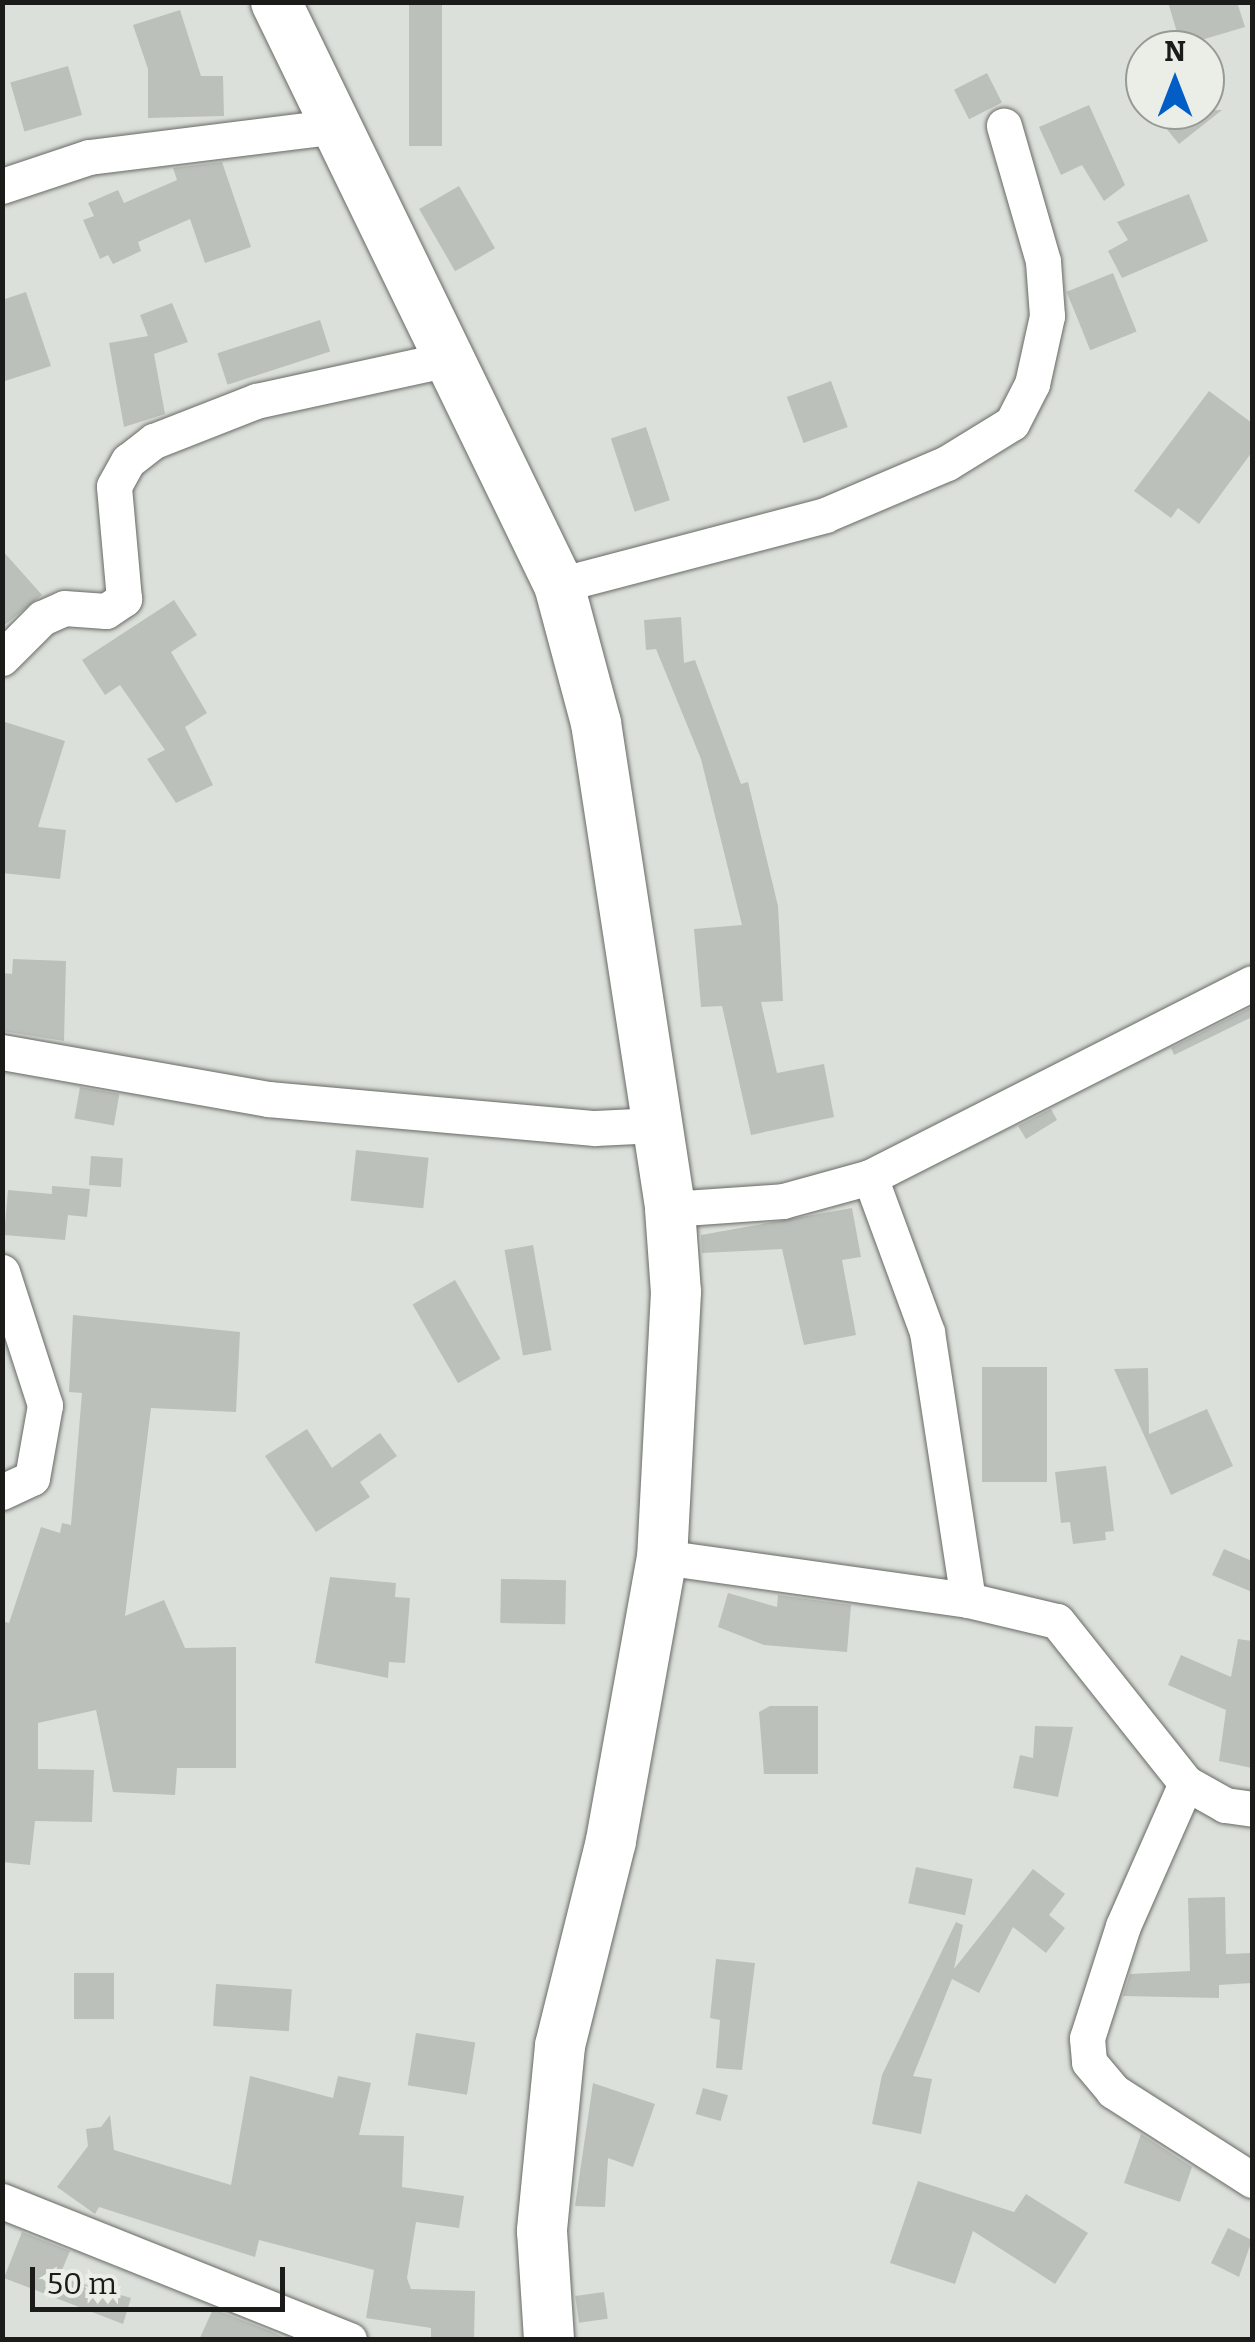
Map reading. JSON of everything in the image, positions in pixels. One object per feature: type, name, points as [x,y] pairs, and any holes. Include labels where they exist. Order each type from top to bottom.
[{"type":"street","points":[[276,2],[559,585],[596,723],[670,1209],[676,1292],[662,1557],[611,1842],[560,2046],[542,2231],[548,2340]]},
{"type":"street","points":[[2,186],[89,156],[339,126]]},
{"type":"street","points":[[559,585],[825,514],[948,463],[1012,423],[1032,384],[1047,316],[1043,262],[1004,126]]},
{"type":"street","points":[[2,658],[42,618],[64,608],[106,611],[124,599],[114,486],[128,461],[154,441],[256,401],[449,359]]},
{"type":"street","points":[[670,1209],[783,1202],[870,1176],[1252,983]]},
{"type":"street","points":[[2,1052],[268,1099],[594,1128],[656,1125]]},
{"type":"street","points":[[870,1176],[926,1332],[968,1600]]},
{"type":"street","points":[[2,1272],[45,1405],[32,1478],[2,1492]]},
{"type":"street","points":[[662,1557],[968,1600],[1057,1621],[1081,1642],[1186,1783],[1225,1805],[1252,1809]]},
{"type":"street","points":[[1186,1783],[1123,1926],[1087,2038],[1089,2062],[1113,2091],[1252,2180]]},
{"type":"street","points":[[2,2200],[350,2340]]},
{"type":"building","points":[[409,2],[442,2],[442,146],[409,146]]},
{"type":"building","points":[[1168,2],[1237,2],[1245,27],[1225,33],[1176,30]]},
{"type":"building","points":[[180,10],[201,76],[223,76],[224,116],[148,118],[148,69],[133,25]]},
{"type":"building","points":[[68,66],[82,115],[24,132],[10,83]]},
{"type":"building","points":[[987,73],[1002,102],[969,119],[954,90]]},
{"type":"building","points":[[1089,105],[1125,185],[1104,201],[1082,165],[1061,175],[1039,127]]},
{"type":"building","points":[[1168,130],[1197,130],[1179,144]]},
{"type":"building","points":[[222,162],[251,247],[205,263],[190,219],[138,242],[141,251],[113,264],[108,255],[100,259],[83,220],[94,216],[88,203],[118,190],[124,203],[177,180],[173,168]]},
{"type":"building","points":[[459,186],[495,248],[455,271],[419,209]]},
{"type":"building","points":[[1189,194],[1208,241],[1122,278],[1108,251],[1128,240],[1117,222]]},
{"type":"building","points":[[1113,273],[1137,331],[1090,350],[1067,292]]},
{"type":"building","points":[[26,292],[51,366],[2,382],[2,300]]},
{"type":"building","points":[[172,303],[188,342],[154,354],[165,414],[124,427],[109,343],[148,336],[140,315]]},
{"type":"building","points":[[320,320],[330,351],[227,385],[217,353]]},
{"type":"building","points":[[831,381],[848,427],[804,443],[787,397]]},
{"type":"building","points":[[1209,391],[1252,423],[1252,452],[1199,524],[1178,508],[1171,518],[1134,491]]},
{"type":"building","points":[[646,427],[670,500],[635,512],[611,438]]},
{"type":"building","points":[[2,550],[42,595],[2,627]]},
{"type":"building","points":[[174,600],[197,635],[171,652],[207,713],[185,727],[213,785],[176,803],[147,759],[165,750],[120,685],[105,695],[82,660]]},
{"type":"building","points":[[681,617],[684,663],[695,660],[741,784],[748,782],[778,906],[783,1001],[761,1002],[777,1073],[824,1064],[834,1117],[751,1135],[722,1006],[701,1007],[694,929],[742,925],[701,759],[656,649],[646,650],[644,620]]},
{"type":"building","points":[[2,721],[65,741],[38,827],[66,830],[60,879],[2,873]]},
{"type":"building","points":[[13,959],[66,961],[64,1041],[2,1031],[2,973],[12,974]]},
{"type":"building","points":[[1252,1007],[1252,1017],[1174,1055],[1171,1048]]},
{"type":"building","points":[[80,1087],[119,1094],[114,1125],[74,1119]]},
{"type":"building","points":[[1051,1109],[1057,1120],[1026,1139],[1018,1126]]},
{"type":"building","points":[[356,1150],[429,1158],[423,1208],[351,1201]]},
{"type":"building","points":[[91,1156],[123,1158],[121,1187],[89,1185]]},
{"type":"building","points":[[52,1186],[90,1189],[87,1217],[68,1215],[65,1240],[4,1235],[8,1190],[52,1194]]},
{"type":"building","points":[[852,1208],[861,1257],[842,1260],[856,1335],[804,1345],[782,1249],[702,1253],[701,1235]]},
{"type":"building","points":[[533,1245],[552,1350],[523,1355],[504,1250]]},
{"type":"building","points":[[455,1280],[500,1359],[458,1383],[413,1304]]},
{"type":"building","points":[[73,1315],[240,1332],[236,1412],[151,1408],[125,1616],[164,1600],[185,1648],[236,1647],[236,1768],[177,1768],[175,1795],[113,1792],[96,1710],[38,1723],[38,1769],[94,1770],[92,1822],[35,1821],[30,1865],[2,1862],[2,1621],[9,1623],[41,1527],[60,1533],[62,1523],[71,1525],[82,1393],[69,1392]]},
{"type":"building","points":[[982,1367],[1047,1367],[1047,1482],[982,1482]]},
{"type":"building","points":[[1148,1368],[1149,1434],[1207,1409],[1233,1466],[1171,1495],[1114,1369]]},
{"type":"building","points":[[307,1429],[332,1468],[380,1433],[397,1456],[360,1482],[370,1497],[316,1532],[265,1456]]},
{"type":"building","points":[[1106,1466],[1114,1531],[1105,1532],[1106,1540],[1073,1544],[1070,1522],[1061,1523],[1055,1472]]},
{"type":"building","points":[[1224,1549],[1252,1561],[1252,1592],[1212,1575]]},
{"type":"building","points":[[330,1577],[396,1583],[395,1597],[410,1598],[405,1663],[389,1662],[388,1678],[315,1663]]},
{"type":"building","points":[[501,1579],[566,1580],[565,1624],[500,1623]]},
{"type":"building","points":[[728,1593],[777,1607],[778,1595],[851,1605],[847,1652],[764,1645],[718,1627]]},
{"type":"building","points":[[1238,1639],[1252,1641],[1252,1768],[1219,1761],[1226,1710],[1168,1685],[1181,1655],[1231,1677]]},
{"type":"building","points":[[770,1706],[818,1706],[818,1774],[764,1774],[759,1712]]},
{"type":"building","points":[[1035,1726],[1073,1727],[1058,1797],[1013,1788],[1020,1755],[1033,1758]]},
{"type":"building","points":[[916,1867],[973,1879],[965,1915],[908,1903]]},
{"type":"building","points":[[1033,1869],[1065,1894],[1049,1915],[1065,1928],[1046,1953],[1013,1927],[979,1993],[952,1979],[913,2076],[932,2079],[921,2134],[872,2124],[882,2075],[956,1922],[963,1925],[954,1969]]},
{"type":"building","points":[[1225,1897],[1226,1954],[1252,1953],[1252,1983],[1219,1985],[1219,1998],[1123,1996],[1130,1974],[1190,1971],[1188,1898]]},
{"type":"building","points":[[716,1959],[755,1963],[742,2070],[716,2068],[720,2020],[710,2018]]},
{"type":"building","points":[[74,1973],[114,1973],[114,2019],[74,2019]]},
{"type":"building","points":[[216,1984],[292,1989],[289,2031],[213,2026]]},
{"type":"building","points":[[416,2033],[475,2042],[467,2095],[408,2085]]},
{"type":"building","points":[[250,2076],[333,2098],[338,2076],[371,2083],[359,2135],[404,2136],[402,2187],[464,2196],[459,2228],[416,2222],[407,2278],[411,2289],[475,2291],[474,2340],[431,2340],[431,2328],[366,2318],[374,2270],[259,2240],[255,2257],[99,2207],[95,2214],[57,2187],[88,2146],[86,2129],[101,2127],[110,2115],[114,2150],[231,2185]]},
{"type":"building","points":[[593,2083],[655,2104],[633,2167],[608,2158],[605,2207],[575,2206]]},
{"type":"building","points":[[703,2088],[728,2095],[721,2121],[696,2114]]},
{"type":"building","points":[[1141,2134],[1192,2167],[1180,2202],[1124,2183]]},
{"type":"building","points":[[918,2181],[1014,2212],[1026,2194],[1088,2233],[1055,2284],[973,2231],[955,2284],[890,2263]]},
{"type":"building","points":[[1228,2228],[1252,2240],[1239,2277],[1211,2263]]},
{"type":"building","points":[[22,2232],[70,2251],[59,2277],[131,2298],[123,2324],[4,2278]]},
{"type":"building","points":[[604,2292],[608,2319],[579,2323],[575,2296]]},
{"type":"building","points":[[213,2309],[270,2331],[289,2340],[199,2340]]}]
